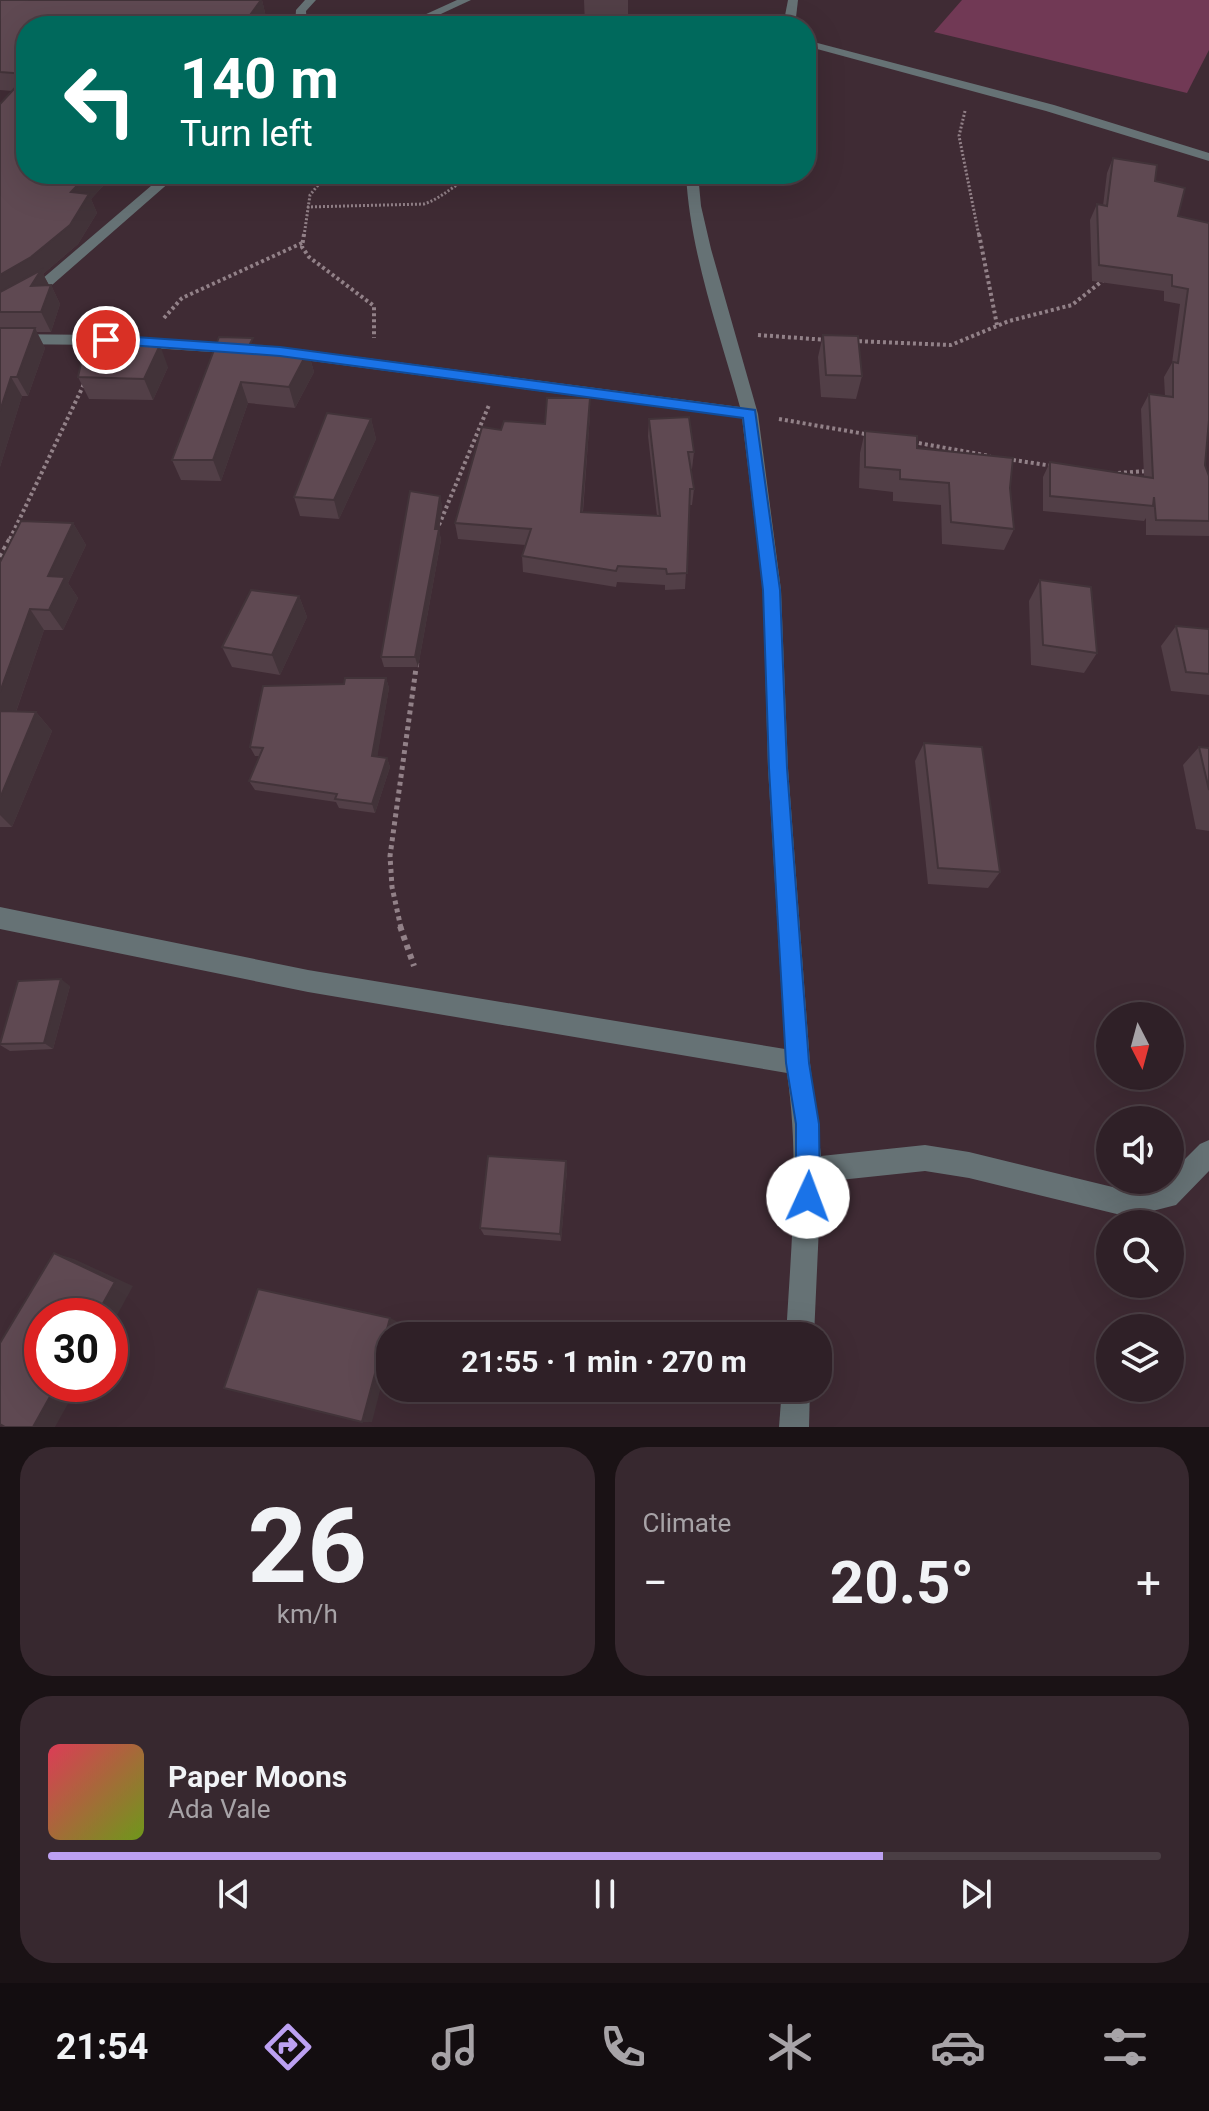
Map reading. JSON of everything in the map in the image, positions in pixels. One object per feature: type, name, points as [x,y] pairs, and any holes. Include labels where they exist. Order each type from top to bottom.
[{"type":"street","points":[[301,16],[301,10],[311,0]]},
{"type":"street","points":[[429,16],[466,0]]},
{"type":"street","points":[[816,46],[1209,157]]},
{"type":"street","points":[[0,310],[50,281],[119,217],[160,184]]},
{"type":"street","points":[[693,184],[694,206],[750,414],[772,590],[778,768],[798,1063],[807,1124],[809,1170],[801,1322]]},
{"type":"street","points":[[0,339],[106,340],[280,352],[500,378],[750,414]]},
{"type":"street","points":[[0,918],[293,978],[798,1063]]},
{"type":"street","points":[[809,1170],[925,1158],[969,1165],[1129,1204],[1167,1196],[1209,1153]]},
{"type":"street","points":[[794,1427],[795,1402]]},
{"type":"path","points":[[973,88],[959,136],[997,325]]},
{"type":"path","points":[[319,184],[310,195],[302,243],[309,259],[322,272],[346,283],[374,306],[372,363]]},
{"type":"path","points":[[307,207],[424,204],[436,201],[454,184]]},
{"type":"path","points":[[146,342],[182,298],[302,243]]},
{"type":"path","points":[[848,341],[939,347],[963,342],[997,325],[1083,300],[1109,275]]},
{"type":"path","points":[[727,333],[833,340]]},
{"type":"path","points":[[0,557],[106,340]]},
{"type":"path","points":[[437,532],[500,378]]},
{"type":"path","points":[[750,414],[873,435]]},
{"type":"path","points":[[904,441],[1058,467]]},
{"type":"path","points":[[1109,473],[1162,470]]},
{"type":"path","points":[[418,653],[390,856],[390,888],[393,909],[427,1001]]},
{"type":"shaded area","points":[[962,0],[1209,0],[1209,50],[1187,93],[934,32]]},
{"type":"building","points":[[0,0],[261,0],[249,16],[16,16],[16,73],[0,72]]},
{"type":"building","points":[[16,87],[16,184],[79,184],[71,192],[89,194],[70,225],[31,257],[0,275],[0,104]]},
{"type":"building","points":[[1113,158],[1157,165],[1155,181],[1185,188],[1178,216],[1209,223],[1209,420],[1205,465],[1209,476],[1209,521],[1156,520],[1154,497],[1153,506],[1050,496],[1050,462],[1153,478],[1149,394],[1173,397],[1173,362],[1178,363],[1188,289],[1172,286],[1172,275],[1099,265],[1097,204],[1107,206]]},
{"type":"building","points":[[41,270],[31,286],[51,285],[41,312],[0,312],[0,292]]},
{"type":"building","points":[[0,328],[35,328],[17,377],[11,377],[0,411]]},
{"type":"building","points":[[823,335],[858,336],[862,376],[826,375]]},
{"type":"building","points":[[219,337],[253,338],[250,344],[308,351],[289,387],[241,382],[213,460],[172,460]]},
{"type":"building","points":[[85,344],[160,345],[144,379],[78,377]]},
{"type":"building","points":[[547,398],[590,398],[581,512],[660,516],[649,419],[689,417],[694,452],[688,452],[694,489],[690,489],[687,573],[667,574],[666,569],[618,566],[616,571],[522,556],[531,529],[455,523],[482,427],[501,430],[504,421],[545,424]]},
{"type":"building","points":[[327,413],[371,419],[334,500],[294,497]]},
{"type":"building","points":[[865,431],[917,436],[917,448],[1013,458],[1010,488],[1014,529],[951,522],[949,483],[900,479],[900,470],[865,467]]},
{"type":"building","points":[[410,491],[440,496],[435,529],[439,529],[415,657],[381,657]]},
{"type":"building","points":[[21,521],[73,523],[48,576],[65,577],[49,610],[30,609],[0,692],[0,562]]},
{"type":"building","points":[[1040,580],[1091,587],[1097,653],[1043,645]]},
{"type":"building","points":[[251,590],[299,596],[272,655],[222,647]]},
{"type":"building","points":[[1176,626],[1209,629],[1209,674],[1186,672]]},
{"type":"building","points":[[345,678],[386,678],[372,756],[387,758],[372,804],[335,799],[337,794],[249,781],[263,748],[250,747],[263,686],[344,684]]},
{"type":"building","points":[[0,711],[36,712],[0,798]]},
{"type":"building","points":[[924,743],[982,747],[1000,872],[938,868]]},
{"type":"building","points":[[1199,747],[1209,748],[1209,790]]},
{"type":"building","points":[[61,979],[44,1043],[0,1044],[18,981]]},
{"type":"building","points":[[488,1156],[566,1161],[560,1234],[480,1228]]},
{"type":"building","points":[[54,1253],[115,1282],[106,1298],[27,1298]]},
{"type":"building","points":[[258,1289],[390,1318],[389,1322],[376,1322],[376,1370],[362,1422],[224,1388]]},
{"type":"building","points":[[24,1303],[24,1402],[47,1402],[33,1427],[5,1427],[0,1424],[0,1343]]},
{"type":"route","points":[[106,340],[280,352],[500,378],[750,414],[772,590],[778,768],[798,1063],[807,1124],[808,1197]]}]
